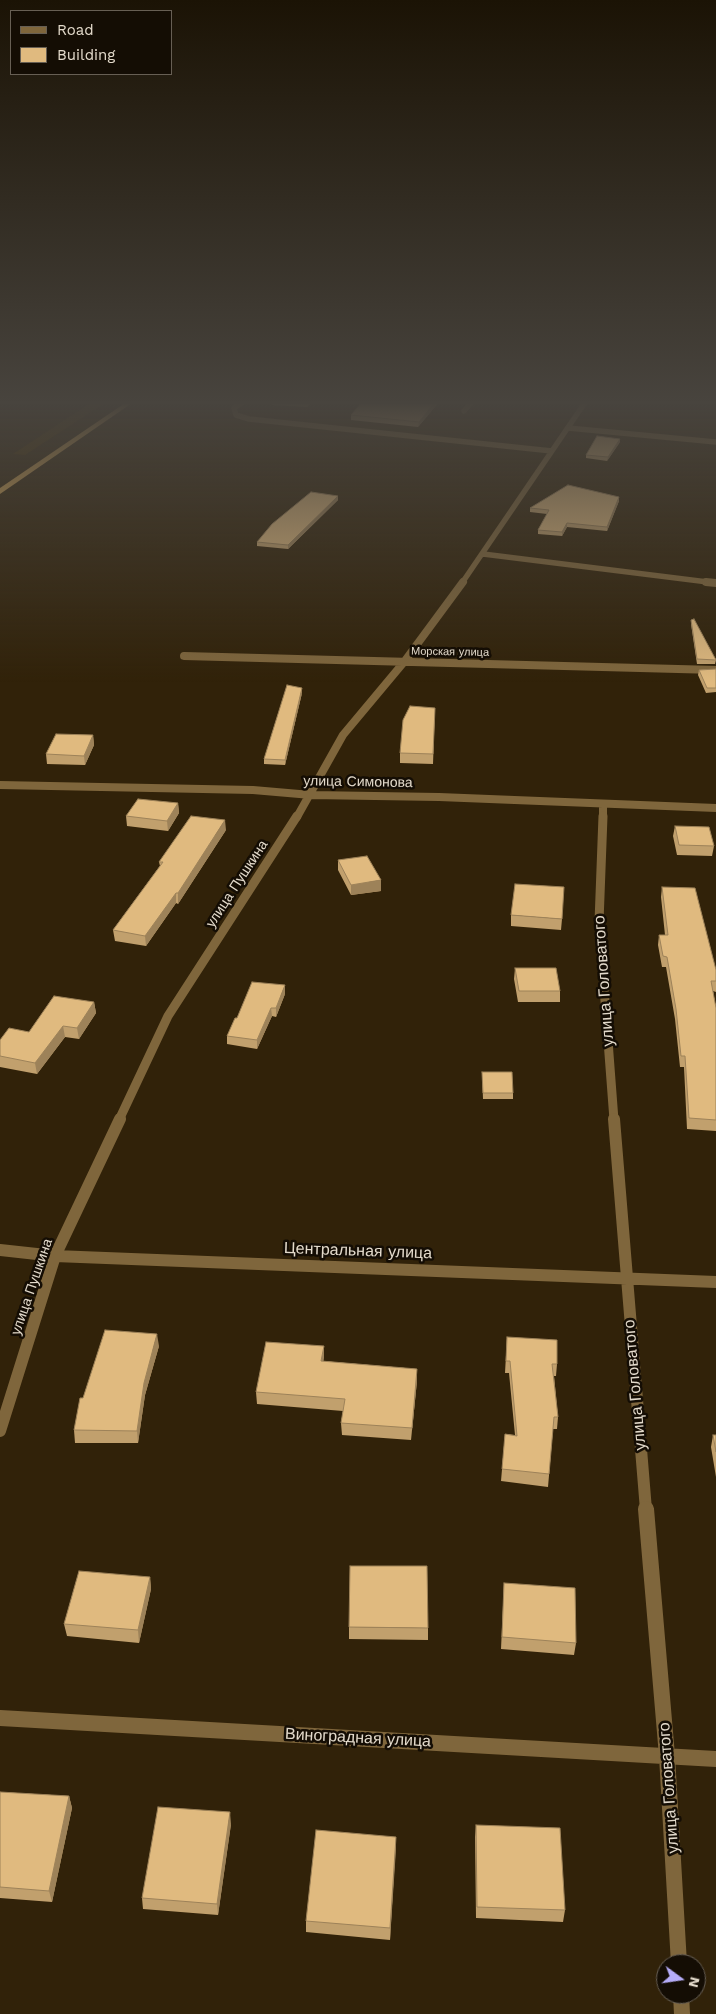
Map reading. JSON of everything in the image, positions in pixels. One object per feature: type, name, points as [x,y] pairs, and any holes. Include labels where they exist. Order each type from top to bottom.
[{"type":"street","name":"улица Пушкина","points":[[0,1432],[55,1256],[168,1016],[311,795],[343,735],[404,662],[483,554],[523,495]]},
{"type":"street","points":[[483,554],[716,583]]},
{"type":"street","name":"Морская улица","points":[[184,656],[716,670]]},
{"type":"street","name":"улица Симонова","points":[[0,786],[253,790],[311,795],[439,797],[716,808]]},
{"type":"street","name":"улица Головатого","points":[[603,805],[599,922],[626,1277],[668,1756],[678,1954]]},
{"type":"street","name":"Центральная улица","points":[[0,1250],[55,1256],[716,1282]]},
{"type":"street","name":"Виноградная улица","points":[[0,1718],[716,1759]]},
{"type":"building","points":[[307,495],[338,496],[288,545],[257,542],[272,524]]},
{"type":"building","points":[[552,495],[610,495],[619,497],[607,527],[567,523],[562,532],[538,530],[549,510],[530,508]]},
{"type":"building","points":[[694,619],[716,660],[697,659],[691,620]]},
{"type":"building","points":[[716,669],[716,688],[707,688],[699,670]]},
{"type":"building","points":[[287,685],[302,688],[285,760],[264,759]]},
{"type":"building","points":[[410,706],[435,708],[433,754],[400,753],[403,720]]},
{"type":"building","points":[[56,734],[93,735],[84,756],[46,754]]},
{"type":"building","points":[[138,799],[178,803],[167,821],[126,816]]},
{"type":"building","points":[[191,816],[225,820],[178,893],[176,893],[145,936],[113,930],[163,862],[159,862]]},
{"type":"building","points":[[675,826],[709,827],[714,846],[679,845]]},
{"type":"building","points":[[367,856],[381,880],[351,885],[338,860]]},
{"type":"building","points":[[515,884],[564,887],[562,919],[511,915]]},
{"type":"building","points":[[662,887],[695,888],[716,970],[716,981],[711,981],[716,1008],[716,1120],[689,1118],[685,1056],[681,1056],[676,1009],[667,957],[663,956],[659,935],[668,935]]},
{"type":"building","points":[[515,968],[556,968],[560,991],[519,991]]},
{"type":"building","points":[[252,982],[285,985],[276,1008],[271,1008],[257,1040],[227,1036],[235,1018],[237,1018]]},
{"type":"building","points":[[54,996],[94,1002],[77,1028],[63,1026],[35,1063],[0,1056],[0,1040],[9,1028],[29,1032]]},
{"type":"building","points":[[482,1072],[512,1072],[513,1093],[483,1093]]},
{"type":"building","points":[[105,1330],[157,1334],[144,1383],[137,1431],[74,1430],[80,1398],[83,1398]]},
{"type":"building","points":[[507,1337],[557,1340],[557,1364],[552,1364],[558,1417],[554,1417],[549,1474],[502,1469],[505,1434],[517,1436],[510,1361],[506,1361]]},
{"type":"building","points":[[266,1342],[324,1346],[321,1361],[417,1369],[412,1428],[341,1423],[345,1399],[256,1392]]},
{"type":"building","points":[[713,1435],[716,1435],[716,1452]]},
{"type":"building","points":[[350,1566],[427,1566],[428,1628],[349,1627]]},
{"type":"building","points":[[79,1571],[150,1577],[138,1630],[64,1624]]},
{"type":"building","points":[[504,1583],[575,1588],[576,1643],[502,1637]]},
{"type":"building","points":[[0,1792],[69,1796],[49,1891],[0,1887]]},
{"type":"building","points":[[158,1807],[230,1812],[217,1904],[142,1898]]},
{"type":"building","points":[[476,1825],[560,1828],[565,1910],[477,1907]]},
{"type":"building","points":[[316,1830],[396,1837],[390,1928],[306,1921]]}]
